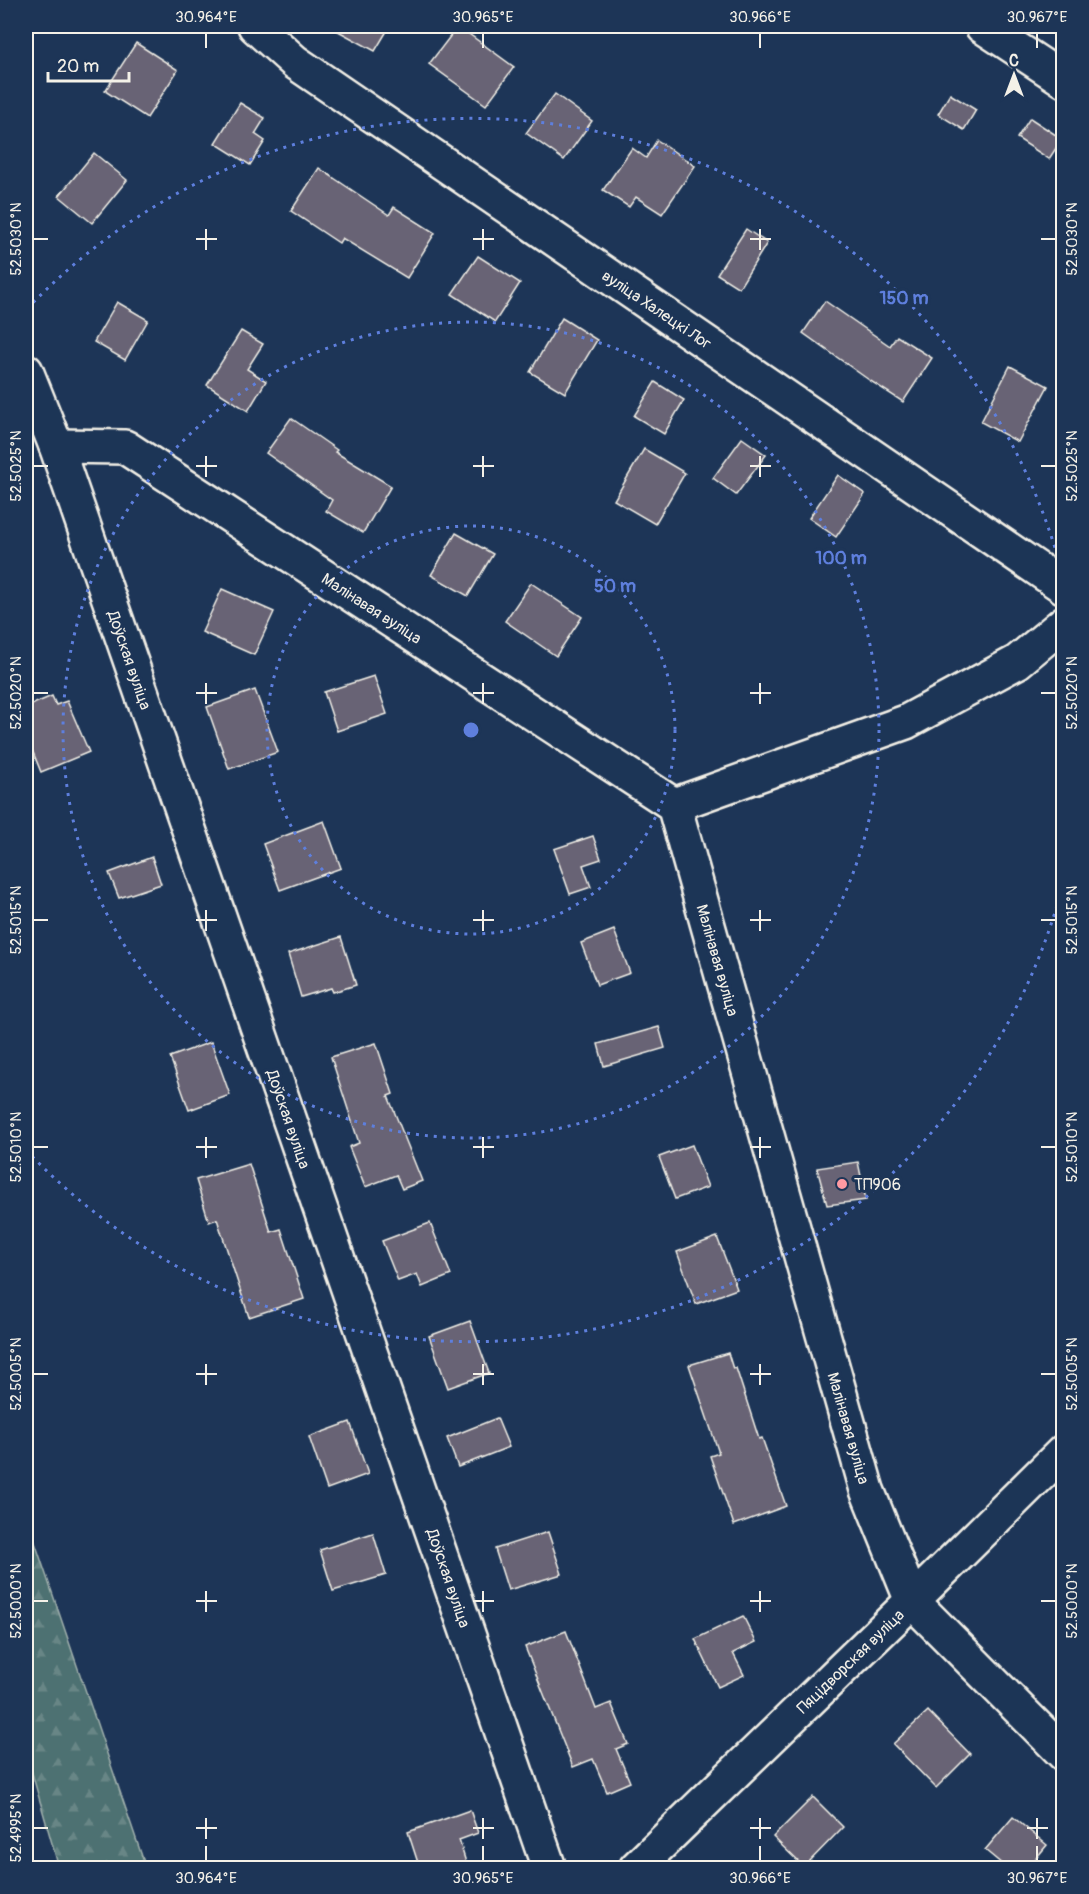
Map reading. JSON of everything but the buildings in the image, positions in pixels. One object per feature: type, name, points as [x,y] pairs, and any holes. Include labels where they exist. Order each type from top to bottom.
[{"type":"street","name":"вуліца Халецкі Лог","points":[[255,26],[295,62],[1064,587]]},
{"type":"street","points":[[982,26],[1064,80]]},
{"type":"street","name":"Доўская вуліца","points":[[26,371],[56,446],[549,1869]]},
{"type":"street","name":"Малінавая вуліца","points":[[56,446],[125,447],[674,804],[867,1490],[912,1601],[1064,1754]]},
{"type":"street","points":[[674,804],[906,722],[1017,662],[1064,623]]},
{"type":"street","name":"Пяцідворская вуліца","points":[[636,1869],[1064,1451]]},
{"type":"green space","points":[[26,1516],[146,1868],[59,1868],[26,1752]]},
{"type":"place","name":"ТП906","points":[[842,1184]]}]
